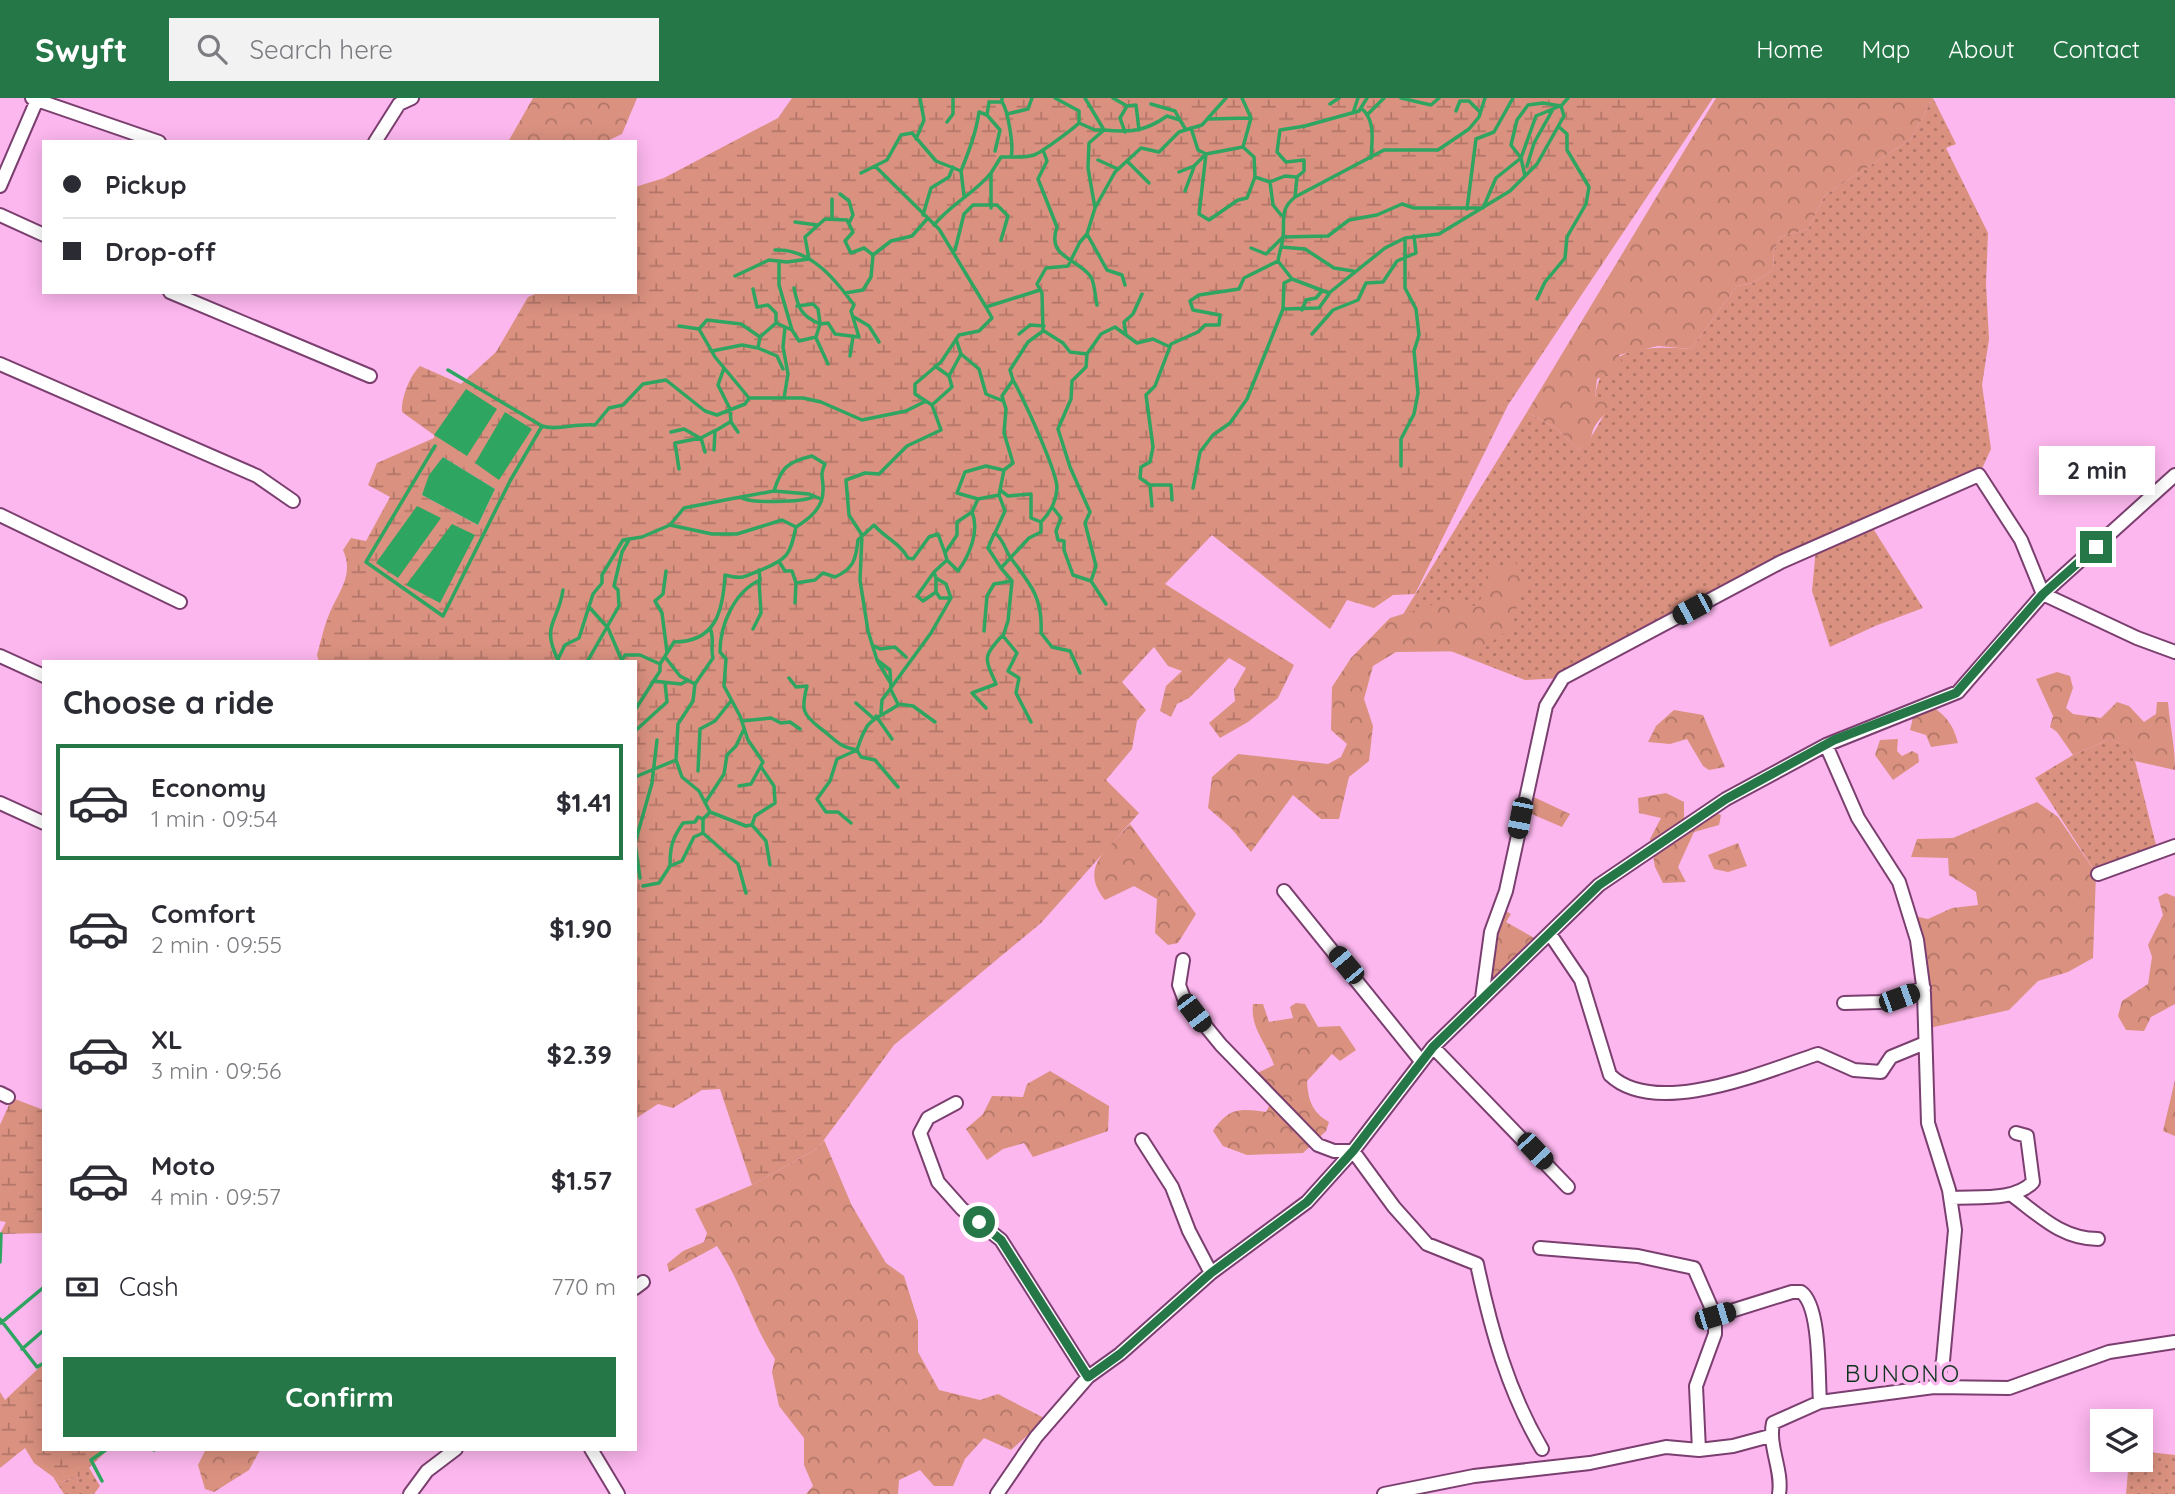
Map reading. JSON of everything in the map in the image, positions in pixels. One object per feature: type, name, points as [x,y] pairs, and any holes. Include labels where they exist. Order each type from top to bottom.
[{"type":"street","points":[[376,140],[399,104],[412,98]]},
{"type":"street","points":[[0,186],[35,99],[153,140]]},
{"type":"street","points":[[0,215],[42,233]]},
{"type":"street","points":[[175,294],[370,376]]},
{"type":"street","points":[[0,364],[257,476],[293,501]]},
{"type":"street","points":[[1482,998],[1491,932],[1506,891],[1546,706],[1563,678],[1781,562],[1979,475],[2021,540],[2043,594],[2137,638],[2175,652]]},
{"type":"street","points":[[997,1494],[1041,1431],[1088,1377],[1129,1346],[1211,1273],[1307,1202],[1353,1151],[1433,1047],[1599,885],[1726,799],[1826,745],[1956,693],[2043,594],[2175,475]]},
{"type":"street","points":[[0,515],[180,602]]},
{"type":"street","points":[[0,656],[42,675]]},
{"type":"street","points":[[1826,745],[1858,818],[1899,882],[1917,940],[1924,988],[1928,1123],[1951,1198],[1955,1251],[1943,1361],[1934,1387]]},
{"type":"street","points":[[0,803],[42,822]]},
{"type":"street","points":[[2098,874],[2175,846]]},
{"type":"street","points":[[1284,891],[1362,984],[1421,1061]]},
{"type":"street","points":[[1550,934],[1581,980],[1610,1075],[1635,1090],[1677,1092],[1714,1087],[1818,1054],[1854,1070],[1881,1072],[1892,1056],[1926,1043]]},
{"type":"street","points":[[1183,960],[1179,985],[1185,1001],[1221,1045],[1318,1145],[1334,1151],[1353,1151]]},
{"type":"street","points":[[1844,1003],[1881,1002],[1924,988]]},
{"type":"street","points":[[1433,1047],[1568,1186]]},
{"type":"street","points":[[956,1103],[928,1118],[920,1133],[938,1182],[962,1209],[1001,1240],[1088,1377]]},
{"type":"street","points":[[1951,1198],[2012,1195],[2033,1182],[2028,1136],[2016,1133]]},
{"type":"street","points":[[1142,1140],[1172,1187],[1211,1273]]},
{"type":"street","points":[[1353,1151],[1394,1207],[1427,1244],[1478,1264],[1499,1353],[1521,1412],[1542,1449]]},
{"type":"street","points":[[2012,1195],[2061,1232],[2081,1239],[2098,1239]]},
{"type":"street","points":[[1540,1248],[1638,1256],[1694,1268],[1715,1316],[1715,1334],[1696,1386],[1699,1450]]},
{"type":"street","points":[[1715,1316],[1792,1292],[1801,1292],[1807,1296],[1815,1325],[1820,1402]]},
{"type":"street","points":[[1779,1494],[1780,1475],[1770,1436],[1773,1423],[1820,1402],[1934,1387],[2009,1388],[2109,1352],[2175,1342]]},
{"type":"street","points":[[1384,1494],[1474,1476],[1590,1463],[1666,1447],[1699,1450],[1733,1446],[1770,1436]]},
{"type":"street","points":[[410,1494],[428,1471],[453,1451]]},
{"type":"street","points":[[593,1451],[618,1494]]},
{"type":"green space","points":[[533,98],[637,98],[622,134],[609,140],[509,140]]},
{"type":"green space","points":[[792,98],[1713,98],[1508,405],[1415,594],[1393,595],[1374,608],[1347,600],[1330,629],[1212,535],[1165,584],[1294,665],[1278,698],[1248,722],[1220,738],[1209,723],[1235,701],[1234,689],[1246,668],[1229,658],[1189,698],[1177,704],[1171,717],[1160,711],[1166,686],[1182,671],[1168,666],[1154,647],[1122,682],[1146,710],[1137,721],[1132,749],[1106,780],[1139,813],[1041,923],[894,1045],[818,1148],[752,1185],[720,1089],[702,1090],[673,1108],[658,1104],[637,1118],[637,660],[318,660],[317,655],[328,617],[346,574],[343,550],[351,538],[366,541],[390,497],[368,485],[377,463],[434,438],[434,435],[402,412],[405,394],[416,370],[420,366],[461,384],[496,352],[528,297],[535,294],[637,294],[637,186],[664,178],[778,118]],"holes":[[[443,457],[495,489],[478,525],[422,495]]]},
{"type":"green space","points":[[1716,98],[1933,98],[1911,139],[1825,195],[1808,229],[1780,237],[1774,251],[1773,270],[1753,283],[1737,286],[1691,349],[1658,346],[1619,355],[1624,368],[1597,379],[1595,397],[1613,400],[1612,404],[1594,427],[1588,442],[1579,450],[1556,428],[1527,412]]},
{"type":"green space","points":[[1933,98],[1956,144],[1946,148],[1988,233],[1986,284],[1989,339],[1982,385],[1991,449],[1979,475],[1869,522],[1923,608],[1830,647],[1812,591],[1816,547],[1563,678],[1525,680],[1394,629],[1527,412],[1556,428],[1579,450],[1613,401],[1595,398],[1606,368],[1629,352],[1659,348],[1691,349],[1737,286],[1753,283],[1773,270],[1774,251],[1780,237],[1808,229],[1825,195],[1911,139]]},
{"type":"green space","points":[[1515,561],[1525,585],[1509,629],[1480,651],[1396,652],[1373,666],[1364,699],[1373,726],[1369,761],[1349,777],[1339,819],[1321,819],[1293,795],[1251,852],[1231,828],[1208,808],[1212,777],[1238,754],[1328,764],[1341,757],[1347,744],[1331,730],[1332,687],[1351,658],[1390,618],[1451,599],[1478,607],[1491,569]]},
{"type":"green space","points":[[2057,672],[2070,676],[2073,688],[2066,708],[2073,714],[2101,718],[2117,702],[2129,706],[2144,722],[2156,714],[2157,702],[2168,702],[2175,770],[2135,761],[2127,745],[2110,739],[2073,755],[2057,732],[2050,727],[2053,716],[2036,679]]},
{"type":"green space","points":[[1926,703],[1947,719],[1958,743],[1931,747],[1926,735],[1910,730],[1913,718]]},
{"type":"green space","points":[[1674,710],[1703,715],[1725,767],[1709,770],[1703,766],[1687,739],[1670,744],[1648,742],[1656,726]]},
{"type":"green space","points":[[1898,739],[1897,751],[1902,756],[1912,751],[1918,754],[1919,762],[1893,780],[1875,755],[1880,740]]},
{"type":"green space","points":[[2110,739],[2128,745],[2135,761],[2159,857],[2096,873],[2035,778],[2073,755]]},
{"type":"green space","points":[[1525,793],[1570,814],[1562,827],[1522,810]]},
{"type":"green space","points":[[1666,793],[1684,802],[1684,821],[1703,807],[1721,815],[1719,825],[1694,832],[1678,867],[1686,882],[1663,883],[1655,867],[1650,839],[1661,818],[1639,813],[1638,798]]},
{"type":"green space","points":[[2037,802],[2058,817],[2096,873],[2093,958],[2068,972],[2038,981],[2009,1010],[1925,1029],[1910,915],[1928,919],[1952,908],[1978,905],[1976,892],[1949,875],[1948,858],[1911,857],[1917,839],[1953,838]]},
{"type":"green space","points":[[1130,824],[1196,914],[1178,943],[1168,945],[1155,933],[1157,899],[1134,886],[1105,900],[1097,888],[1094,878],[1099,859]]},
{"type":"green space","points":[[1738,843],[1747,866],[1728,872],[1714,869],[1708,855]]},
{"type":"green space","points":[[2166,893],[2175,897],[2175,1004],[2151,1017],[2144,1031],[2126,1030],[2118,1016],[2122,1001],[2148,984],[2152,957],[2148,945],[2163,915],[2158,897]]},
{"type":"green space","points":[[1500,908],[1511,914],[1506,922],[1538,940],[1490,984],[1491,932]]},
{"type":"green space","points":[[1296,1003],[1305,1004],[1318,1027],[1340,1026],[1356,1050],[1340,1061],[1332,1054],[1307,1081],[1312,1105],[1329,1122],[1326,1131],[1303,1153],[1247,1155],[1223,1146],[1213,1131],[1224,1118],[1242,1110],[1266,1112],[1273,1098],[1249,1083],[1249,1077],[1274,1065],[1256,1028],[1253,1004],[1263,1004],[1269,1022],[1293,1018],[1290,1007]]},
{"type":"green space","points":[[1050,1071],[1109,1106],[1108,1131],[1033,1157],[1024,1143],[1003,1149],[987,1160],[966,1129],[983,1114],[992,1096],[1023,1097],[1027,1084]]},
{"type":"green space","points":[[2175,1080],[2175,1136],[2163,1131]]},
{"type":"green space","points":[[12,1098],[42,1109],[42,1233],[2,1234],[0,1262],[0,1234],[6,1222],[0,1221],[0,1125]]},
{"type":"green space","points":[[824,1140],[852,1206],[886,1263],[904,1276],[918,1321],[918,1352],[939,1390],[980,1400],[998,1394],[1046,1419],[1011,1450],[984,1438],[965,1459],[953,1486],[934,1486],[920,1470],[899,1480],[898,1494],[806,1494],[813,1486],[804,1465],[804,1438],[779,1406],[772,1372],[775,1359],[726,1260],[717,1246],[669,1272],[667,1264],[683,1251],[704,1242],[707,1233],[695,1209],[752,1185],[818,1148]]},
{"type":"green space","points":[[42,1365],[42,1451],[107,1451],[79,1477],[60,1482],[34,1463],[25,1448],[0,1468],[0,1392],[5,1400]]},
{"type":"green space","points":[[205,1451],[259,1451],[249,1470],[214,1492],[205,1489],[198,1465]]},
{"type":"green space","points":[[2153,1452],[2175,1455],[2175,1494],[2126,1494],[2128,1472],[2153,1472]]},
{"type":"green space","points":[[88,1466],[100,1486],[94,1494],[64,1494],[53,1477],[60,1482],[79,1477]]},
{"type":"shaded area","points":[[466,389],[497,409],[467,456],[434,435]]},
{"type":"shaded area","points":[[505,412],[532,429],[499,480],[475,463]]},
{"type":"shaded area","points":[[443,457],[495,489],[478,525],[422,495],[429,475]]},
{"type":"shaded area","points":[[417,506],[441,518],[398,578],[376,563]]},
{"type":"shaded area","points":[[452,524],[475,535],[440,603],[406,585]]},
{"type":"waterway","points":[[916,139],[924,120],[920,98]]},
{"type":"waterway","points":[[947,122],[953,114],[953,98]]},
{"type":"waterway","points":[[995,151],[1000,130],[987,115],[989,102],[1002,102],[1002,98]]},
{"type":"waterway","points":[[1007,114],[1028,109],[1032,98]]},
{"type":"waterway","points":[[1055,98],[1079,111],[1079,123]]},
{"type":"waterway","points":[[991,208],[991,173],[1001,157],[1034,155],[1079,123],[1095,130],[1104,130],[1085,98]]},
{"type":"waterway","points":[[1113,98],[1127,106],[1136,105],[1139,130]]},
{"type":"waterway","points":[[796,583],[815,580],[823,573],[835,577],[846,571],[855,558],[858,540],[874,525],[901,548],[908,558],[913,559],[929,537],[938,534],[945,553],[957,535],[957,522],[972,512],[978,499],[999,495],[1004,470],[1013,463],[1004,433],[1006,409],[1002,396],[1013,380],[1010,370],[1028,342],[1043,331],[1042,293],[1037,284],[1046,268],[1068,266],[1087,234],[1095,208],[1115,172],[1141,148],[1159,152],[1179,132],[1202,125],[1226,98]]},
{"type":"waterway","points":[[1242,98],[1251,118],[1243,147],[1254,157],[1255,177]]},
{"type":"waterway","points":[[1330,104],[1339,98]]},
{"type":"waterway","points":[[1353,113],[1358,98]]},
{"type":"waterway","points":[[1152,506],[1150,485],[1140,478],[1141,467],[1150,462],[1153,447],[1146,395],[1155,386],[1171,344],[1198,332],[1205,325],[1219,325],[1220,315],[1193,310],[1190,301],[1199,295],[1239,289],[1244,278],[1278,261],[1285,211],[1295,197],[1297,177],[1304,171],[1304,160],[1286,162],[1277,152],[1280,130],[1359,111],[1367,98]]},
{"type":"waterway","points":[[1368,114],[1384,98]]},
{"type":"waterway","points":[[1401,98],[1431,105],[1439,98]]},
{"type":"waterway","points":[[1295,197],[1384,150],[1438,150],[1469,129],[1479,117],[1485,98]]},
{"type":"waterway","points":[[1467,209],[1476,139],[1494,132],[1513,98]]},
{"type":"waterway","points":[[1278,261],[1292,279],[1329,293],[1385,248],[1405,238],[1439,234],[1510,191],[1537,164],[1564,116],[1561,106],[1568,98]]},
{"type":"waterway","points":[[1456,111],[1460,101],[1469,101],[1480,112]]},
{"type":"waterway","points":[[1002,102],[1010,129],[1011,157]]},
{"type":"waterway","points":[[1251,248],[1266,254],[1283,237],[1328,236],[1349,220],[1377,215],[1402,204],[1414,208],[1483,208],[1496,178],[1521,158],[1511,145],[1517,120],[1528,105],[1543,103],[1561,106]]},
{"type":"waterway","points":[[1151,104],[1175,111],[1180,120]]},
{"type":"waterway","points":[[1125,132],[1120,118],[1127,106]]},
{"type":"waterway","points":[[1525,176],[1521,158],[1536,116],[1560,106]]},
{"type":"waterway","points":[[1361,108],[1371,125],[1371,158]]},
{"type":"waterway","points":[[1527,166],[1534,143],[1552,111]]},
{"type":"waterway","points":[[875,166],[887,160],[901,135],[912,133],[936,161],[961,171],[979,112],[987,115]]},
{"type":"waterway","points":[[1095,208],[1088,168],[1089,143],[1104,130],[1137,130],[1167,116],[1180,120],[1186,130]]},
{"type":"waterway","points":[[1207,119],[1250,118]]},
{"type":"waterway","points":[[1537,299],[1545,282],[1565,258],[1567,237],[1586,204],[1589,187],[1567,150],[1567,134],[1559,127]]},
{"type":"waterway","points":[[1191,128],[1198,150],[1206,154],[1199,214],[1209,220],[1238,200],[1247,198],[1255,177],[1270,182],[1285,176],[1296,177]]},
{"type":"waterway","points":[[1179,172],[1194,166],[1206,154],[1243,147]]},
{"type":"waterway","points":[[1043,150],[1047,161],[1038,179],[1057,227],[1056,245],[1059,251],[1091,277],[1097,305]]},
{"type":"waterway","points":[[1098,160],[1118,169]]},
{"type":"waterway","points":[[1128,162],[1149,183]]},
{"type":"waterway","points":[[861,173],[875,166],[939,229],[986,307],[1040,290]]},
{"type":"waterway","points":[[923,215],[931,188],[949,177],[953,167]]},
{"type":"waterway","points":[[1185,191],[1194,167]]},
{"type":"waterway","points":[[961,171],[964,196]]},
{"type":"waterway","points":[[934,225],[991,173]]},
{"type":"waterway","points":[[1270,182],[1273,205],[1281,215]]},
{"type":"waterway","points":[[840,194],[849,201],[853,215],[849,223]]},
{"type":"waterway","points":[[832,199],[832,219]]},
{"type":"waterway","points":[[955,250],[964,214],[973,205],[997,205],[1008,216],[1001,240]]},
{"type":"waterway","points":[[735,276],[769,260],[787,262],[809,259],[805,237],[825,219],[847,220],[853,232],[845,241],[851,253],[864,248],[873,255]]},
{"type":"waterway","points":[[845,293],[863,290],[871,277],[873,255],[891,241],[912,236],[927,219]]},
{"type":"waterway","points":[[795,222],[817,225]]},
{"type":"waterway","points":[[1087,234],[1107,270],[1122,275],[1125,285]]},
{"type":"waterway","points":[[1312,334],[1333,310],[1358,300],[1366,283],[1383,282],[1397,261],[1416,253],[1414,236]]},
{"type":"waterway","points":[[1401,466],[1401,439],[1414,414],[1418,393],[1414,351],[1419,335],[1416,309],[1405,288],[1405,238]]},
{"type":"waterway","points":[[1281,247],[1305,249],[1334,268],[1353,271]]},
{"type":"waterway","points":[[679,326],[699,329],[707,320],[741,324],[760,337],[776,323],[792,330],[799,341],[816,337],[820,324],[828,323],[835,334],[859,337],[851,311],[854,305],[839,285],[810,260],[799,254],[775,250]]},
{"type":"waterway","points":[[779,261],[779,285],[792,330]]},
{"type":"waterway","points":[[1193,488],[1200,452],[1213,435],[1230,423],[1247,399],[1283,309],[1284,283],[1292,279]]},
{"type":"waterway","points":[[794,288],[801,310],[808,318],[820,324]]},
{"type":"waterway","points":[[753,289],[757,307],[768,305],[776,313],[776,322]]},
{"type":"waterway","points":[[1302,310],[1306,300],[1316,298],[1322,291]]},
{"type":"waterway","points":[[1126,335],[1124,322],[1133,314],[1142,294]]},
{"type":"waterway","points":[[1283,309],[1319,308],[1329,294]]},
{"type":"waterway","points":[[797,306],[813,304],[818,309],[820,323]]},
{"type":"waterway","points":[[932,405],[915,394],[915,384],[941,362],[959,335],[979,331],[992,318],[986,307]]},
{"type":"waterway","points":[[854,317],[869,326],[879,342]]},
{"type":"waterway","points":[[1019,334],[1030,325],[1044,326]]},
{"type":"waterway","points":[[784,398],[788,374],[783,347],[785,327]]},
{"type":"waterway","points":[[1087,354],[1101,334],[1115,327],[1137,343],[1153,339],[1170,347]]},
{"type":"waterway","points":[[699,329],[715,357],[749,398],[803,398],[821,402],[862,420],[906,411],[926,401]]},
{"type":"waterway","points":[[1044,331],[1063,343],[1070,352],[1087,354],[1086,367],[1072,381],[1071,399],[1058,429],[1070,467],[1090,512],[1085,523],[1096,566],[1091,581]]},
{"type":"waterway","points":[[712,351],[742,345],[758,348],[760,337]]},
{"type":"waterway","points":[[850,356],[853,337]]},
{"type":"waterway","points":[[816,338],[828,364]]},
{"type":"waterway","points":[[956,339],[961,354],[979,369],[986,394],[1003,401]]},
{"type":"waterway","points":[[758,348],[777,356],[783,369]]},
{"type":"waterway","points":[[935,722],[913,706],[898,704],[891,690],[890,670],[877,660],[868,631],[860,580],[862,535],[849,515],[846,480],[865,473],[879,474],[907,446],[941,430],[932,405],[952,387],[949,376],[961,354]]},
{"type":"waterway","points":[[935,366],[949,376]]},
{"type":"waterway","points":[[724,368],[718,385],[730,409],[731,422],[738,432]]},
{"type":"waterway","points":[[448,370],[542,426]]},
{"type":"waterway","points":[[435,446],[366,562],[443,616],[510,481],[542,426],[554,428],[595,425],[609,408],[623,405],[643,384],[666,380],[705,411],[717,415],[745,404],[749,398]]},
{"type":"waterway","points":[[1013,380],[1046,451],[1057,488],[1052,506],[1041,522],[1041,532],[1029,538],[1001,568],[1012,581],[1008,621],[1003,636],[1017,653],[1008,671],[1019,678],[1016,693],[1031,722]]},
{"type":"waterway","points":[[714,450],[715,431],[730,422]]},
{"type":"waterway","points":[[671,432],[684,429],[700,438]]},
{"type":"waterway","points":[[705,452],[701,438],[714,431]]},
{"type":"waterway","points":[[679,469],[675,443],[701,438]]},
{"type":"waterway","points":[[622,660],[625,655],[640,655],[660,664],[674,642],[699,637],[714,622],[722,601],[725,575],[744,577],[782,559],[792,544],[796,527],[810,517],[821,503],[822,472],[825,464],[812,456],[796,461],[783,471],[774,491]]},
{"type":"waterway","points":[[978,499],[957,493],[965,472],[986,466],[1003,470]]},
{"type":"waterway","points":[[1150,485],[1171,485],[1172,500]]},
{"type":"waterway","points":[[1000,490],[1008,496],[1031,494],[1031,518],[1041,522]]},
{"type":"waterway","points":[[670,525],[684,508],[774,491],[809,494],[821,499]]},
{"type":"waterway","points":[[999,495],[1005,511],[995,533],[1035,594],[1040,611],[1041,633],[1052,647],[1070,651],[1080,673]]},
{"type":"waterway","points":[[741,497],[754,501],[776,502],[812,497]]},
{"type":"waterway","points":[[1053,508],[1061,518],[1056,531],[1058,540],[1064,541],[1064,550],[1073,575],[1091,581],[1106,604]]},
{"type":"waterway","points":[[947,560],[958,571],[966,558],[974,535],[972,512]]},
{"type":"waterway","points":[[558,659],[565,645],[579,638],[593,594],[602,583],[602,575],[623,540],[642,537],[670,525],[712,534],[737,534],[782,520],[796,527]]},
{"type":"waterway","points":[[994,534],[988,548],[1001,568]]},
{"type":"waterway","points":[[588,660],[619,606],[618,590],[614,586],[622,552],[629,540]]},
{"type":"waterway","points":[[881,713],[882,700],[931,633],[951,598],[946,584],[936,578],[934,572],[947,560],[945,553]]},
{"type":"waterway","points":[[780,563],[785,571],[792,571],[796,583],[795,603]]},
{"type":"waterway","points":[[739,786],[751,784],[763,762],[748,740],[740,716],[724,686],[726,659],[720,652],[730,610],[743,593],[760,580],[759,570]]},
{"type":"waterway","points":[[666,571],[663,594],[655,601],[662,613],[667,652]]},
{"type":"waterway","points":[[934,572],[917,596],[923,601],[936,592]]},
{"type":"waterway","points":[[936,578],[936,592],[940,598],[951,598]]},
{"type":"waterway","points":[[753,629],[761,613],[759,581]]},
{"type":"waterway","points":[[984,631],[987,596],[994,584],[1012,581]]},
{"type":"waterway","points":[[558,660],[551,631],[563,590]]},
{"type":"waterway","points":[[590,608],[608,628],[622,660]]},
{"type":"waterway","points":[[637,776],[676,760],[678,724],[693,701],[695,684],[713,658],[710,628]]},
{"type":"waterway","points":[[986,708],[972,693],[996,684],[987,658],[1002,636]]},
{"type":"waterway","points":[[874,646],[880,649],[895,647],[906,657]]},
{"type":"waterway","points":[[665,657],[680,676],[695,684]]},
{"type":"waterway","points":[[878,662],[890,682]]},
{"type":"waterway","points":[[637,707],[660,671],[660,664]]},
{"type":"waterway","points":[[789,678],[796,687],[807,686],[804,700],[806,715],[841,744],[857,750],[861,757],[875,760],[898,787]]},
{"type":"waterway","points":[[653,681],[681,684],[688,680]]},
{"type":"waterway","points":[[637,729],[667,702],[665,683]]},
{"type":"waterway","points":[[698,771],[700,729],[715,721],[731,701]]},
{"type":"waterway","points":[[856,703],[873,718]]},
{"type":"waterway","points":[[851,823],[838,812],[826,812],[817,799],[830,781],[837,759],[857,750],[868,726],[898,705]]},
{"type":"waterway","points":[[876,716],[892,739]]},
{"type":"waterway","points":[[742,721],[771,718],[781,723],[790,722],[800,729]]},
{"type":"waterway","points":[[705,803],[724,774],[727,755],[736,746],[744,729]]},
{"type":"waterway","points":[[637,836],[652,783],[657,740]]},
{"type":"waterway","points":[[676,760],[682,777],[699,791],[710,812],[703,819],[703,833],[738,864],[746,893]]},
{"type":"waterway","points":[[752,825],[755,816],[775,803],[774,786],[761,767]]},
{"type":"waterway","points":[[710,812],[746,826],[751,825]]},
{"type":"waterway","points":[[670,866],[672,843],[683,823],[695,822],[698,817],[703,819]]},
{"type":"waterway","points":[[752,825],[766,841],[770,865]]},
{"type":"waterway","points":[[643,886],[659,883],[670,866],[682,861],[694,837],[703,833]]},
{"type":"waterway","points":[[637,857],[640,878]]},
{"type":"waterway","points":[[0,1262],[1,1234]]},
{"type":"waterway","points":[[1,1323],[42,1289]]},
{"type":"waterway","points":[[0,1319],[37,1367],[42,1364]]},
{"type":"waterway","points":[[22,1349],[42,1332]]},
{"type":"waterway","points":[[102,1481],[91,1460],[104,1451]]},
{"type":"district","name":"BUNONO","points":[[1903,1374]]},
{"type":"route","points":[[979,1222],[1001,1240],[1088,1377],[1120,1354],[1211,1273],[1307,1202],[1353,1151],[1433,1047],[1599,885],[1726,799],[1834,740],[1956,693],[2043,594],[2096,547]]}]
